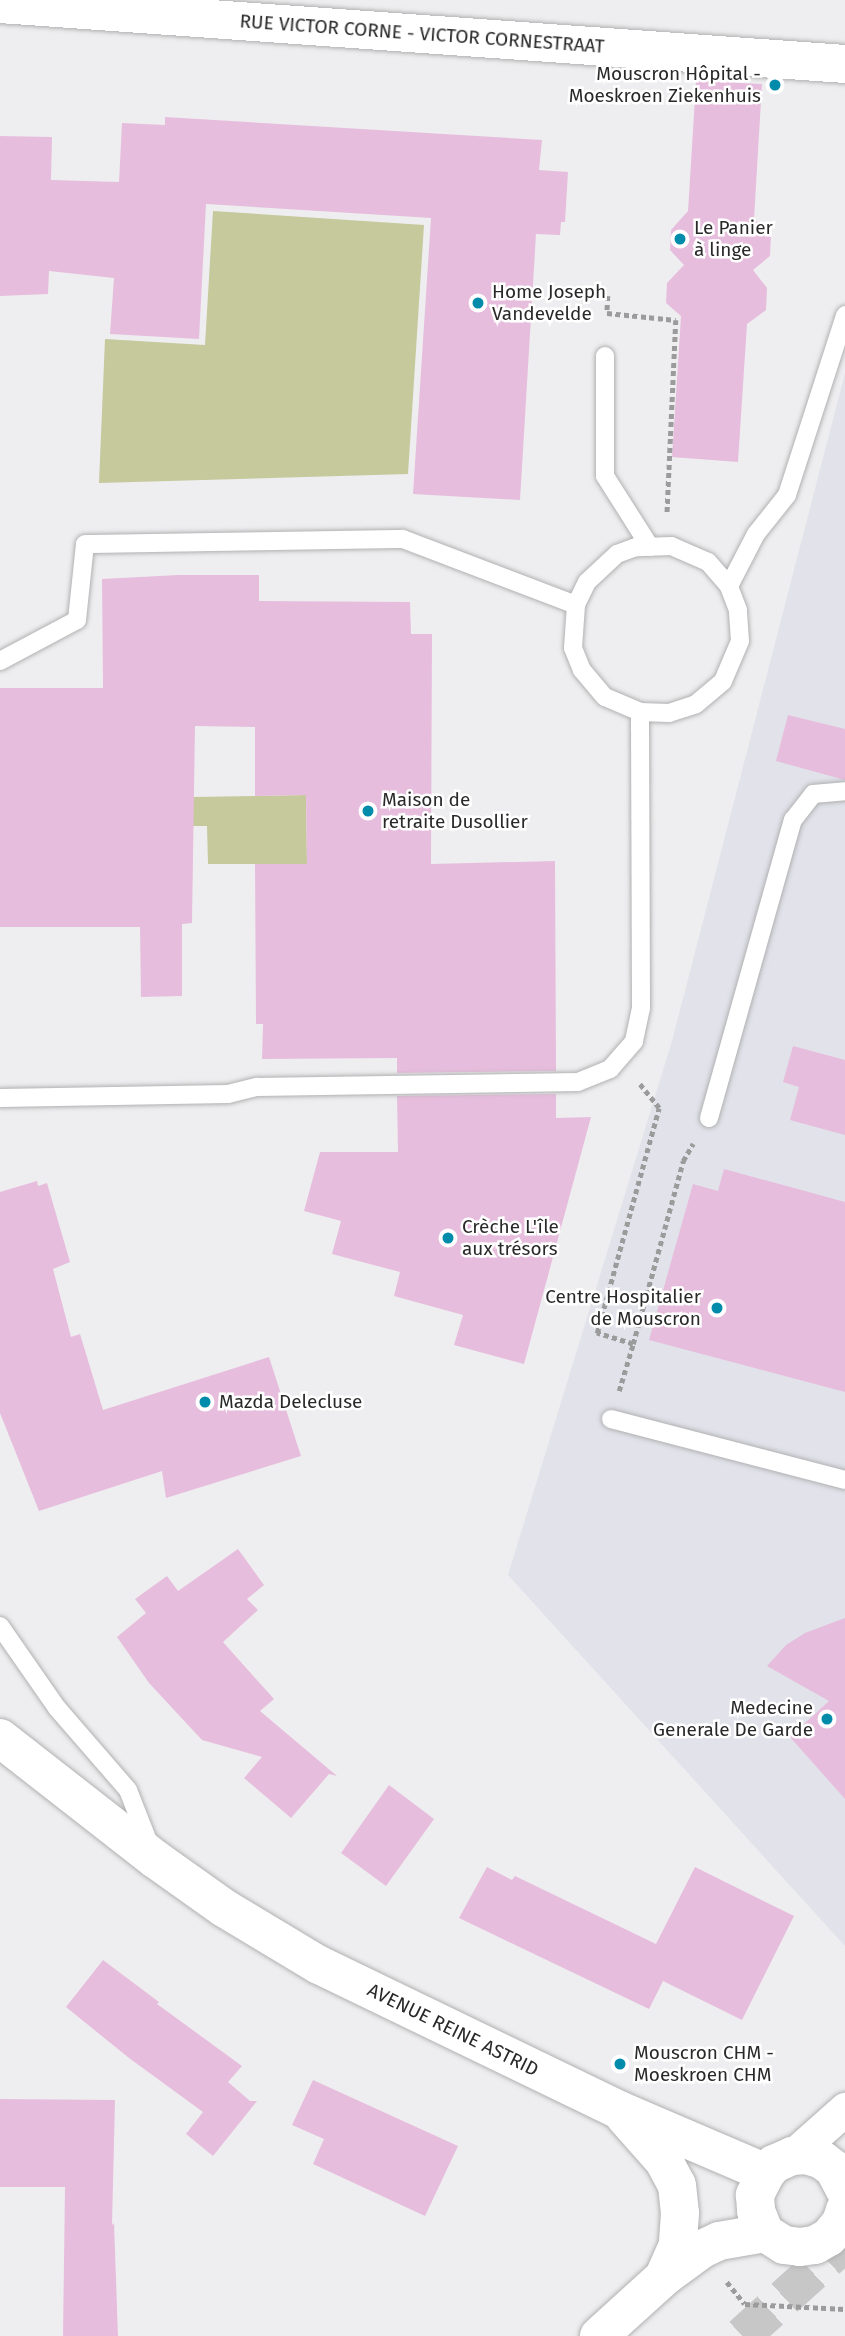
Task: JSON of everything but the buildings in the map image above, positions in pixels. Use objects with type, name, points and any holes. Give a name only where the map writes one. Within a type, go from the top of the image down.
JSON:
[{"type":"main road","name":"RUE VICTOR CORNE - VICTOR CORNESTRAAT","points":[[0,4],[845,64]]},
{"type":"main road","name":"AVENUE REINE ASTRID","points":[[0,1738],[155,1859],[224,1908],[319,1965],[619,2110],[779,2165]]},
{"type":"main road","points":[[619,2110],[664,2161],[677,2185],[680,2213],[678,2245],[664,2277]]},
{"type":"main road","points":[[807,2155],[822,2160],[844,2196],[829,2237],[814,2245],[800,2248],[784,2245],[765,2232],[756,2211],[755,2195],[779,2165],[807,2155]]},
{"type":"main road","points":[[599,2336],[664,2277],[710,2245],[765,2232]]},
{"type":"street","points":[[779,2165],[845,2109]]},
{"type":"lane","points":[[729,586],[756,534],[787,495],[845,315]]},
{"type":"lane","points":[[605,356],[605,475],[657,546]]},
{"type":"lane","points":[[0,661],[76,620],[85,544],[404,540],[576,605]]},
{"type":"lane","points":[[657,546],[708,562],[729,586],[738,610],[740,641],[723,681],[696,704],[669,713],[640,712],[605,697],[582,670],[573,648],[576,605],[587,582],[617,554],[657,546]]},
{"type":"lane","points":[[0,1098],[228,1094],[257,1087],[578,1082],[610,1069],[634,1041],[642,1008],[640,712]]},
{"type":"lane","points":[[709,1118],[793,820],[813,794],[845,791]]},
{"type":"lane","points":[[611,1419],[845,1480]]},
{"type":"lane","points":[[0,1626],[57,1708],[128,1790],[155,1859]]},
{"type":"path","points":[[608,296],[607,313],[676,320],[657,546]]},
{"type":"path","points":[[620,1058],[659,1108],[597,1333],[633,1344]]},
{"type":"path","points":[[611,1419],[683,1161],[709,1118]]},
{"type":"path","points":[[721,2276],[745,2304],[845,2309]]},
{"type":"shaded area","name":"Centre Hospitalier de Mouscron","points":[[845,373],[845,1946],[508,1575],[672,1041]]},
{"type":"green space","points":[[213,211],[424,225],[408,474],[99,483],[105,339],[205,345]]},
{"type":"green space","points":[[306,795],[307,864],[208,864],[207,826],[191,826],[192,797]]},
{"type":"tunnel","points":[[742,2336],[845,2243]]},
{"type":"place","name":"Mouscron Hôpital - Moeskroen Ziekenhuis","points":[[775,85]]},
{"type":"place","name":"Le Panier à linge","points":[[680,239]]},
{"type":"place","name":"Home Joseph Vandevelde","points":[[478,303]]},
{"type":"place","name":"Maison de retraite Dusollier","points":[[368,811]]},
{"type":"place","name":"Crèche L'île aux trésors","points":[[448,1238]]},
{"type":"place","name":"Centre Hospitalier de Mouscron","points":[[717,1308]]},
{"type":"place","name":"Mazda Delecluse","points":[[205,1402]]},
{"type":"place","name":"Medecine Generale De Garde","points":[[827,1719]]},
{"type":"place","name":"Mouscron CHM - Moeskroen CHM","points":[[620,2064]]}]
